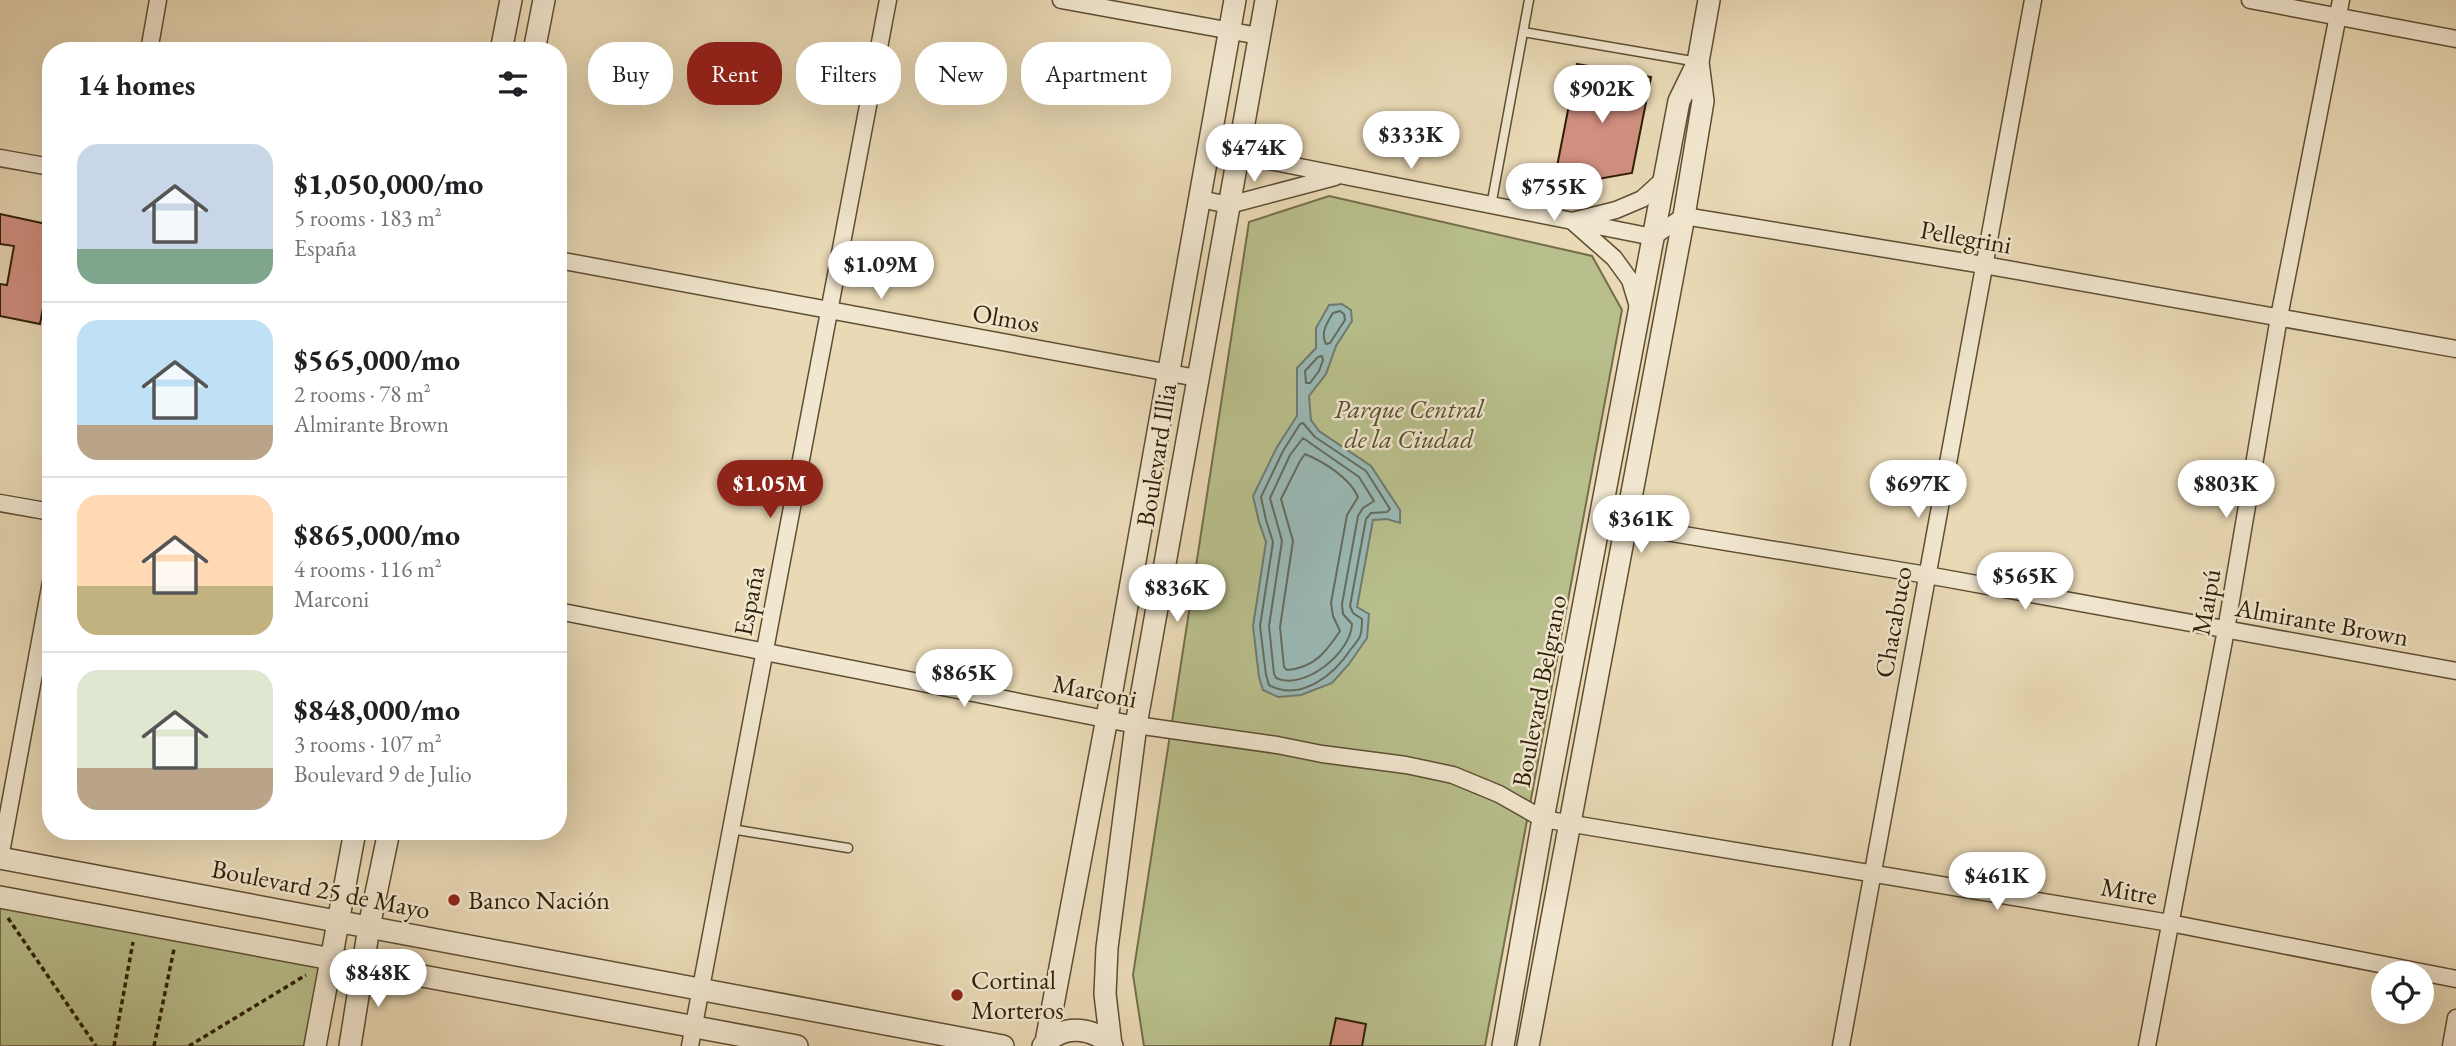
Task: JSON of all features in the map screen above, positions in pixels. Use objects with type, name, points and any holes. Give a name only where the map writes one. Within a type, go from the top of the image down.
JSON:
[{"type":"street","points":[[151,42],[158,0]]},
{"type":"street","points":[[504,42],[511,0]]},
{"type":"street","points":[[536,42],[544,0]]},
{"type":"street","name":"España","points":[[692,1036],[888,0]]},
{"type":"street","points":[[1061,0],[1259,36]]},
{"type":"street","name":"Boulevard Illia","points":[[1045,1044],[1107,718],[1235,0]]},
{"type":"street","name":"Boulevard Illia","points":[[1112,1046],[1105,994],[1107,948],[1136,725],[1266,0]]},
{"type":"street","name":"Boulevard Belgrano","points":[[1503,1046],[1543,819],[1679,101],[1698,62],[1709,0]]},
{"type":"street","name":"Chacabuco","points":[[1841,1046],[2034,0]]},
{"type":"street","points":[[2250,0],[2456,39]]},
{"type":"street","name":"Maipú","points":[[2147,1046],[2226,630],[2279,317],[2341,0]]},
{"type":"street","name":"Boulevard Belgrano","points":[[1528,1046],[1684,216],[1703,101],[1698,62]]},
{"type":"street","points":[[1209,149],[1653,237],[1684,216]]},
{"type":"street","points":[[0,158],[42,165]]},
{"type":"street","points":[[1200,199],[1229,205],[1341,176]]},
{"type":"street","points":[[1572,221],[1616,210],[1642,199],[1664,179]]},
{"type":"street","name":"Pellegrini","points":[[1684,216],[1984,265],[2456,349]]},
{"type":"street","points":[[1572,221],[1614,258],[1630,280],[1639,312]]},
{"type":"street","name":"Olmos","points":[[567,262],[1197,378]]},
{"type":"street","points":[[0,503],[42,510]]},
{"type":"street","name":"Almirante Brown","points":[[1599,521],[1927,575],[2456,671]]},
{"type":"street","name":"Marconi","points":[[567,613],[1136,725],[1406,765],[1452,775],[1499,794],[1543,819]]},
{"type":"street","points":[[0,858],[42,631]]},
{"type":"street","name":"Mitre","points":[[1543,819],[2170,923],[2456,979]]},
{"type":"street","points":[[315,1046],[353,840]]},
{"type":"street","points":[[349,1046],[387,840]]},
{"type":"street","name":"Boulevard 25 de Mayo","points":[[0,858],[1003,1046]]},
{"type":"street","points":[[4,907],[136,923],[365,965],[692,1036],[797,1046]]},
{"type":"street","points":[[2451,1046],[2456,1018]]},
{"type":"street","points":[[1045,1044],[1058,1034],[1072,1030],[1087,1031],[1100,1036],[1112,1046]]},
{"type":"lane","points":[[1491,206],[1529,0]]},
{"type":"lane","points":[[1523,32],[1698,62]]},
{"type":"lane","points":[[731,829],[848,848]]},
{"type":"path","points":[[4,907],[96,1046]]},
{"type":"path","points":[[114,1046],[136,923]]},
{"type":"path","points":[[154,1046],[178,930]]},
{"type":"path","points":[[189,1046],[332,959]]},
{"type":"green space","name":"Parque Central de la Ciudad","points":[[1329,196],[1592,256],[1622,310],[1485,1046],[1144,1046],[1133,975],[1249,222]]},
{"type":"green space","points":[[0,897],[332,959],[315,1046],[0,1046]]},
{"type":"water","points":[[1342,304],[1351,310],[1352,321],[1336,346],[1326,374],[1309,396],[1311,420],[1319,431],[1371,466],[1400,510],[1400,523],[1387,519],[1373,520],[1357,607],[1369,614],[1367,638],[1349,664],[1332,683],[1301,695],[1278,697],[1263,690],[1259,677],[1253,626],[1266,542],[1253,496],[1277,447],[1297,416],[1297,368],[1316,348],[1316,328],[1329,305]]},
{"type":"building","points":[[1577,64],[1651,77],[1632,173],[1553,187]]},
{"type":"building","points":[[0,214],[42,223],[40,324],[0,316],[0,284],[7,285],[14,246],[0,244]]},
{"type":"building","points":[[1336,1018],[1366,1024],[1362,1046],[1330,1046]]},
{"type":"place","name":"Banco Nación","points":[[454,900]]},
{"type":"place","name":"Cortinal Morteros","points":[[957,995]]}]
